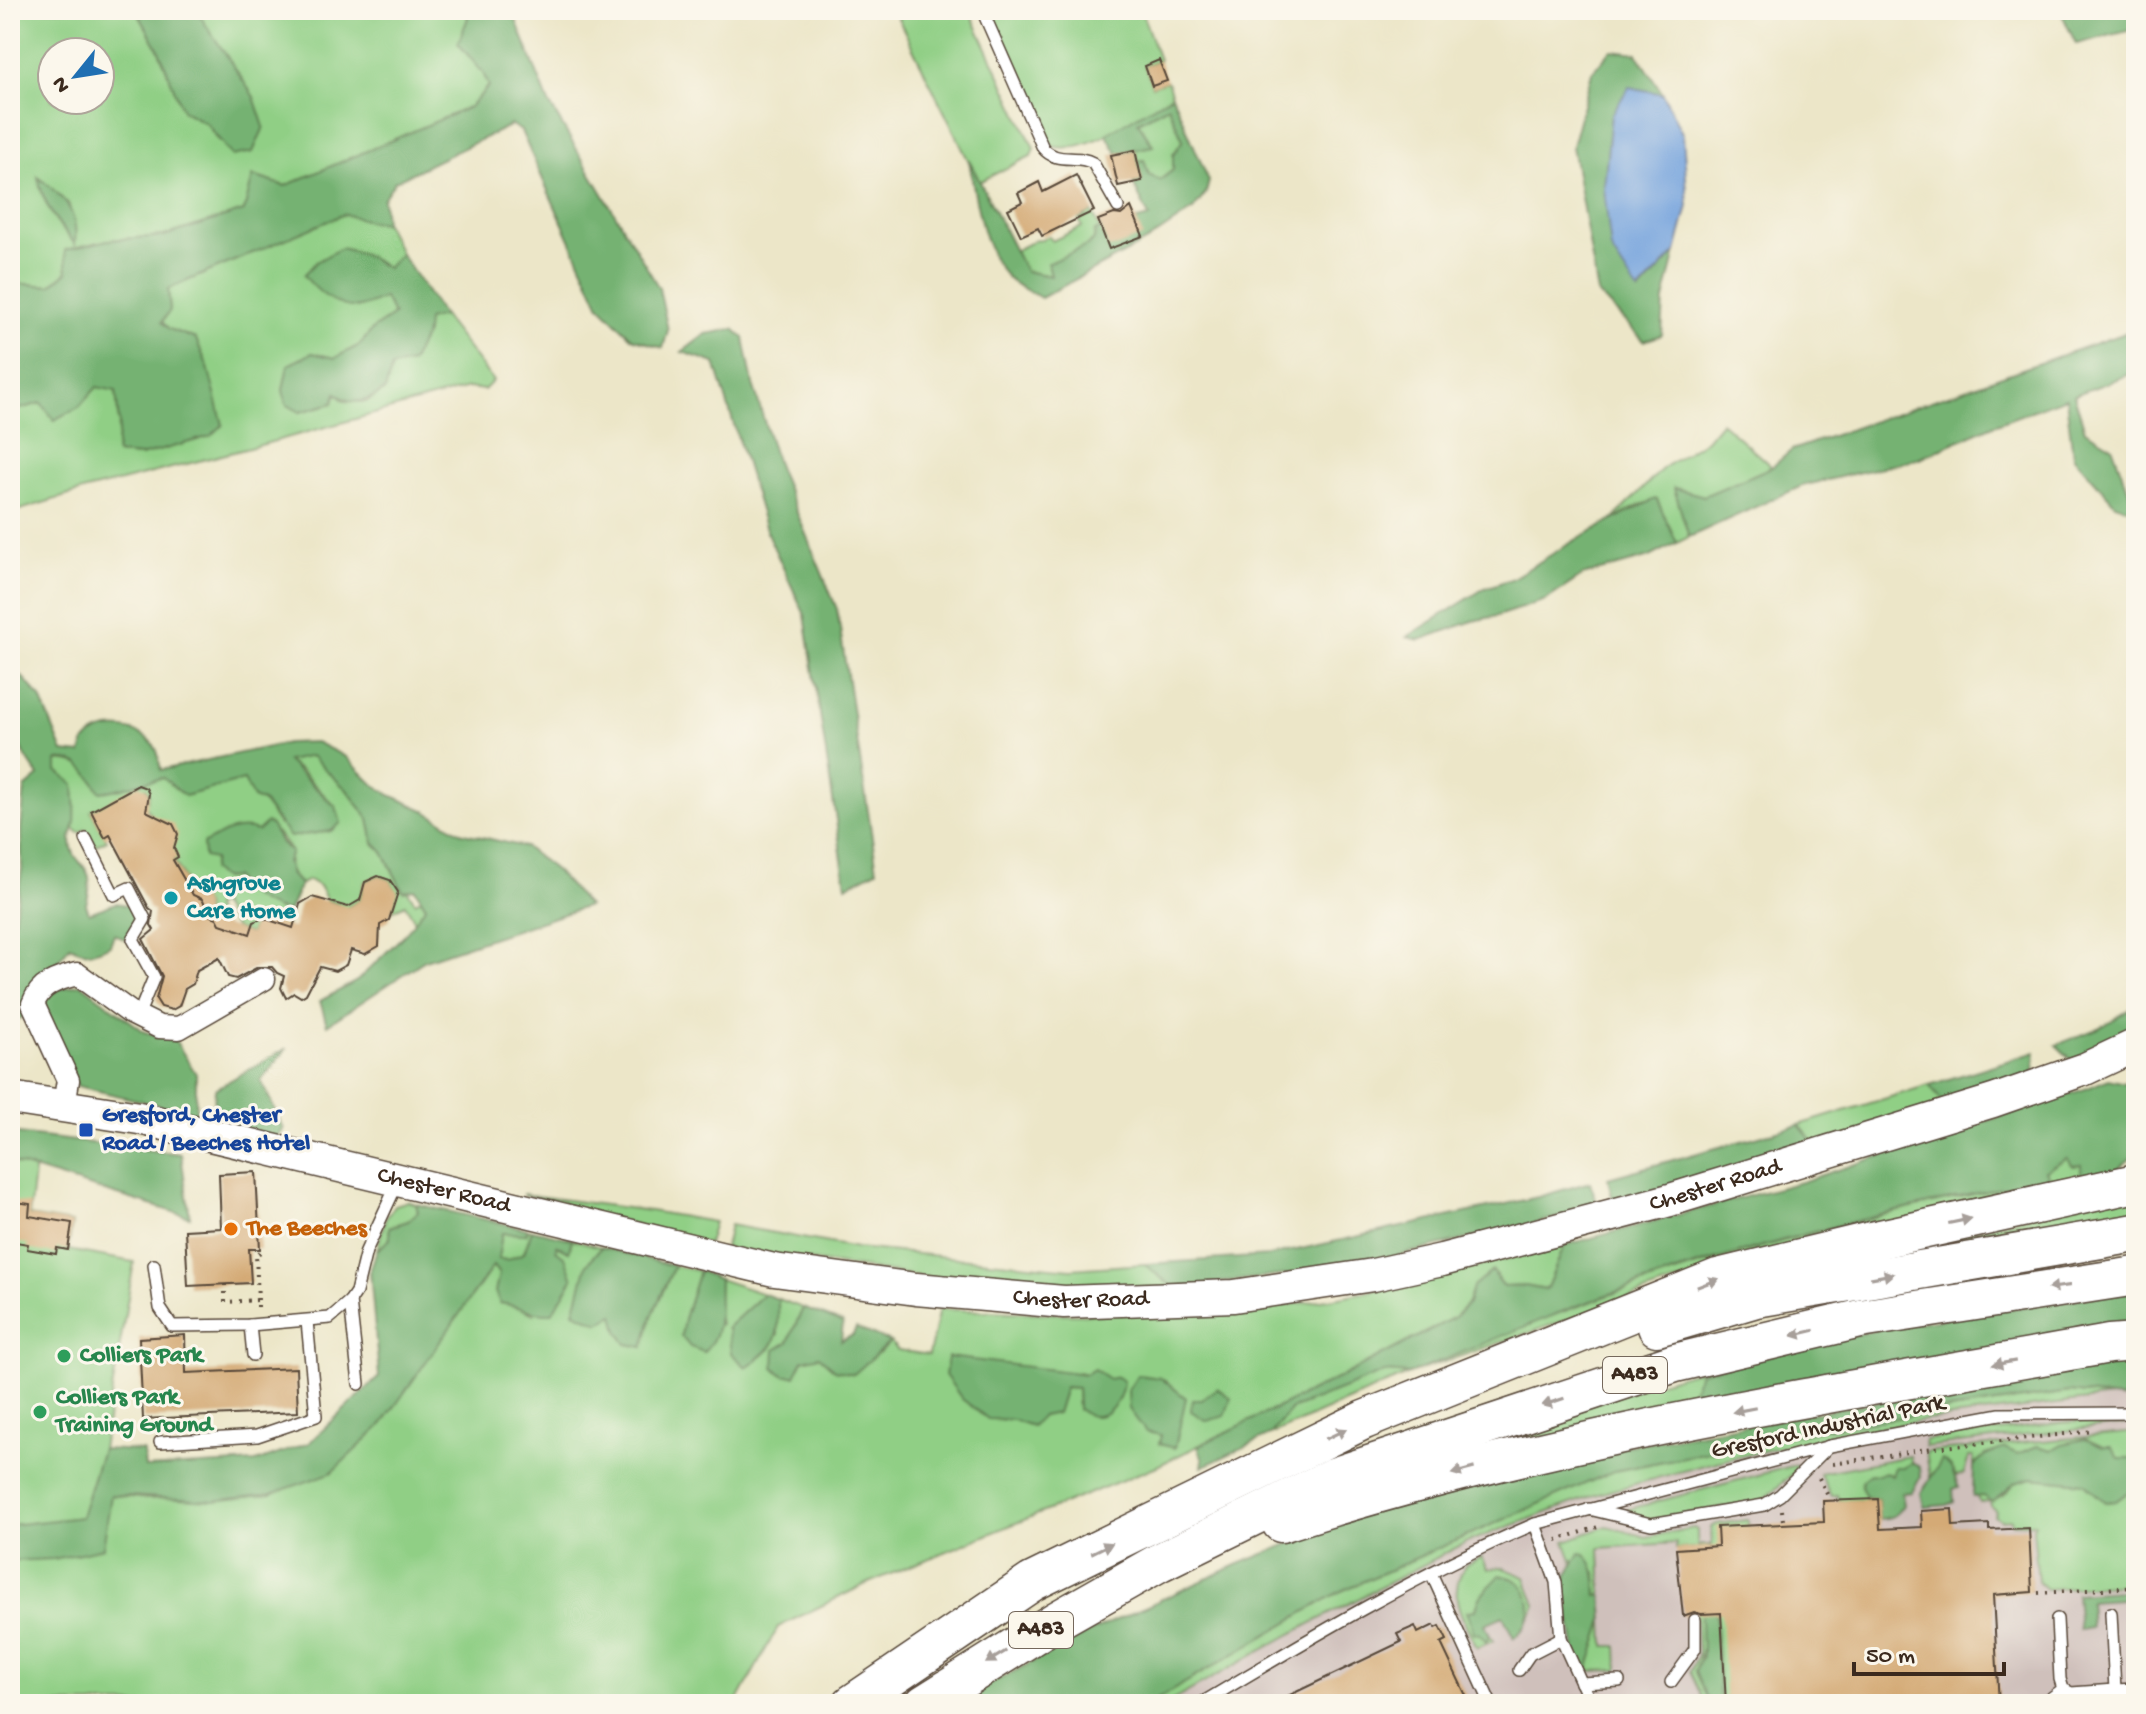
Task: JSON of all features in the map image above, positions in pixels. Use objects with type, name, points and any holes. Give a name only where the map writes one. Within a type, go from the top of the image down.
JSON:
[{"type":"highway","name":"A483","points":[[852,1704],[1032,1582],[1364,1420],[1718,1278],[2136,1183]]},
{"type":"highway","name":"A483","points":[[1454,1385],[1756,1298],[2136,1233]]},
{"type":"highway","name":"A483","points":[[924,1704],[1056,1621],[1160,1562],[1333,1477],[1675,1363],[1860,1319],[2136,1276]]},
{"type":"highway","name":"A483","points":[[1160,1562],[1360,1498],[1551,1448],[1836,1393],[2109,1344],[2136,1342]]},
{"type":"main road","name":"Chester Road","points":[[10,1098],[139,1118],[774,1270],[916,1289],[1064,1302],[1234,1296],[1373,1275],[1442,1260],[1670,1200],[1993,1101],[2085,1069],[2136,1045]]},
{"type":"street","points":[[64,1105],[68,1080],[33,1004],[37,993],[59,979],[77,974],[138,1016],[159,1027],[179,1028],[264,979]]},
{"type":"lane","points":[[982,10],[1043,148],[1056,158],[1087,159],[1093,163],[1118,207]]},
{"type":"lane","points":[[86,839],[114,895],[129,888],[145,919],[133,939],[154,977],[138,1016]]},
{"type":"lane","points":[[154,1265],[160,1308],[172,1326],[250,1325],[330,1318],[356,1292],[366,1251],[399,1180]]},
{"type":"lane","points":[[350,1301],[359,1384]]},
{"type":"lane","points":[[160,1442],[257,1436],[316,1416],[307,1321]]},
{"type":"lane","points":[[250,1325],[253,1355]]},
{"type":"lane","name":"Gresford Industrial Park","points":[[1200,1704],[1431,1573],[1535,1524],[1830,1446],[2000,1414],[2136,1413]]},
{"type":"lane","points":[[1587,1509],[1662,1524],[1764,1505],[1780,1495],[1830,1446]]},
{"type":"lane","points":[[1535,1524],[1556,1582],[1561,1638],[1591,1704]]},
{"type":"lane","points":[[1431,1573],[1491,1704]]},
{"type":"lane","points":[[2111,1613],[2115,1690]]},
{"type":"lane","points":[[2057,1619],[2063,1689],[2071,1693],[2136,1689]]},
{"type":"lane","points":[[1671,1682],[1695,1649],[1695,1620]]},
{"type":"lane","points":[[1519,1670],[1530,1654],[1561,1638]]},
{"type":"lane","points":[[1581,1683],[1619,1681]]},
{"type":"lane","points":[[2051,1698],[2063,1689]]},
{"type":"path","points":[[258,1314],[256,1255],[265,1249]]},
{"type":"path","points":[[225,1284],[225,1302],[258,1300]]},
{"type":"path","points":[[1825,1466],[1926,1449],[2095,1430]]},
{"type":"path","points":[[1816,1473],[1829,1498]]},
{"type":"path","points":[[1543,1545],[1623,1518]]},
{"type":"path","points":[[2038,1593],[2136,1587]]},
{"type":"shaded area","points":[[2069,1392],[2136,1400],[2136,1704],[1149,1704],[1339,1592],[1614,1471]]},
{"type":"green space","points":[[10,10],[139,10],[183,111],[206,123],[219,142],[202,22],[196,10],[465,10],[468,18],[459,43],[483,73],[489,86],[470,107],[285,186],[254,176],[244,211],[164,236],[108,240],[66,250],[67,272],[50,286],[10,281]],"holes":[[[39,178],[69,205],[75,243],[51,213]]]},
{"type":"green space","points":[[139,10],[196,10],[254,97],[264,127],[253,152],[232,156],[206,123],[183,111]]},
{"type":"green space","points":[[465,10],[512,10],[549,103],[659,288],[668,330],[663,348],[632,338],[600,306],[521,131],[511,125],[395,181],[383,199],[385,223],[344,214],[168,289],[170,310],[162,322],[169,329],[196,339],[208,367],[223,425],[211,436],[141,456],[116,454],[119,424],[116,391],[97,387],[79,407],[54,420],[41,403],[10,412],[10,281],[50,286],[67,272],[65,250],[108,240],[164,236],[244,211],[253,176],[285,186],[470,107],[489,86],[483,73],[458,43],[468,18]]},
{"type":"green space","points":[[894,10],[969,10],[1034,148],[1031,156],[979,182]]},
{"type":"green space","points":[[988,10],[1141,10],[1159,60],[1145,66],[1152,86],[1167,81],[1172,95],[1096,139],[1065,148],[1051,146]]},
{"type":"green space","points":[[2060,10],[2135,10],[2136,29],[2076,44]]},
{"type":"green space","points":[[1611,50],[1637,53],[1663,94],[1629,87],[1611,115],[1604,188],[1639,292],[1676,252],[1664,300],[1662,335],[1644,341],[1598,294],[1572,146],[1592,72]]},
{"type":"green space","points":[[1172,95],[1209,181],[1206,193],[1193,210],[1147,241],[1041,298],[1012,282],[1000,268],[986,240],[969,160],[1025,271],[1051,276],[1048,263],[1087,246],[1094,240],[1095,231],[1149,217],[1133,183],[1142,181],[1137,161],[1144,160],[1149,175],[1160,180],[1173,170],[1173,155],[1183,140],[1168,106],[1138,122],[1153,146],[1117,153],[1106,134]]},
{"type":"green space","points":[[1168,105],[1183,140],[1173,155],[1173,170],[1160,180],[1149,176],[1144,160],[1137,161],[1135,150],[1153,145],[1138,122]]},
{"type":"green space","points":[[38,177],[55,191],[72,213],[75,244],[52,213]]},
{"type":"green space","points":[[1092,212],[1100,228],[1095,231],[1094,240],[1049,263],[1051,276],[1025,271],[1014,251],[1037,239],[1049,236],[1052,241],[1082,227],[1079,220]]},
{"type":"green space","points":[[344,214],[385,223],[401,254],[387,268],[363,254],[357,308],[384,298],[394,315],[373,329],[360,345],[335,358],[312,353],[300,412],[333,403],[335,392],[344,401],[366,402],[385,390],[392,367],[427,319],[443,316],[493,381],[484,390],[468,388],[10,513],[11,411],[41,403],[79,407],[97,386],[116,391],[119,424],[116,454],[141,456],[223,425],[196,339],[169,329],[162,322],[170,310],[168,289]]},
{"type":"green space","points":[[341,248],[363,254],[387,268],[401,254],[443,316],[427,320],[426,333],[411,363],[392,367],[385,390],[354,402],[336,393],[333,403],[300,412],[286,404],[283,390],[288,365],[312,353],[335,358],[360,345],[373,329],[394,315],[384,298],[359,307],[335,302],[314,287],[304,275],[316,262]]},
{"type":"green space","points":[[734,329],[744,338],[753,384],[778,467],[837,609],[877,870],[846,886],[805,615],[767,533],[715,363],[682,352],[706,334]]},
{"type":"green space","points":[[2136,329],[2136,372],[2074,395],[2085,430],[2112,446],[2136,511],[2115,504],[2073,456],[2066,398],[1991,426],[1920,458],[1802,486],[1689,537],[1674,488],[1704,496],[1772,467],[1792,450]]},
{"type":"green space","points":[[1721,422],[1772,467],[1704,496],[1674,488],[1689,537],[1677,543],[1657,500],[1640,505],[1611,521],[1663,468],[1706,440]]},
{"type":"green space","points":[[1655,499],[1677,543],[1650,557],[1582,576],[1546,600],[1420,640],[1407,637],[1485,588],[1511,579],[1582,536]]},
{"type":"green space","points":[[10,663],[41,698],[63,752],[81,754],[85,742],[102,731],[134,731],[144,736],[157,751],[161,770],[287,743],[316,742],[346,757],[372,783],[390,795],[424,810],[460,832],[525,847],[556,871],[588,906],[425,960],[327,1025],[320,1001],[357,981],[404,935],[426,906],[415,889],[403,891],[383,852],[374,843],[369,819],[347,790],[311,756],[287,761],[336,807],[341,823],[331,831],[290,837],[263,802],[253,798],[244,780],[185,796],[163,778],[100,792],[78,764],[57,760],[57,771],[74,784],[72,850],[89,879],[86,904],[89,913],[116,903],[131,906],[138,919],[133,935],[124,939],[114,934],[110,945],[99,950],[85,952],[70,946],[56,963],[31,1015],[15,1020],[10,1017],[10,958],[14,953],[14,921],[22,869],[21,829],[25,788],[39,776],[15,735]]},
{"type":"green space","points":[[312,756],[347,790],[369,819],[374,843],[383,852],[403,891],[407,890],[415,902],[421,899],[426,906],[415,921],[405,904],[392,911],[397,892],[390,880],[378,876],[365,882],[360,900],[346,908],[328,902],[319,886],[309,880],[300,884],[294,877],[289,866],[291,852],[277,833],[258,831],[214,859],[213,870],[222,878],[234,877],[278,910],[286,910],[289,917],[280,938],[274,922],[263,918],[254,922],[250,934],[235,929],[220,904],[214,907],[217,918],[204,913],[205,905],[193,896],[144,802],[149,794],[146,788],[91,811],[107,840],[95,846],[86,829],[79,833],[74,828],[74,784],[57,771],[56,761],[81,765],[117,790],[141,781],[164,778],[185,796],[244,779],[253,798],[263,802],[279,825],[336,807],[301,771],[286,761]]},
{"type":"green space","points":[[266,823],[271,825],[281,843],[291,852],[287,862],[291,875],[300,884],[289,911],[257,900],[234,877],[222,878],[212,870],[214,859],[204,857],[203,844],[210,840],[236,829],[258,831]]},
{"type":"green space","points":[[81,984],[145,1032],[175,1040],[196,1074],[196,1114],[77,1086],[43,1006],[54,992]]},
{"type":"green space","points":[[2136,1006],[2136,1036],[2075,1063],[2056,1045],[2099,1028]]},
{"type":"green space","points":[[287,1048],[261,1081],[284,1129],[277,1138],[213,1124],[215,1089]]},
{"type":"green space","points":[[2036,1052],[2033,1079],[1946,1107],[1929,1085]]},
{"type":"green space","points":[[2108,1079],[2136,1085],[2136,1154],[2112,1174],[2081,1182],[2081,1165],[2073,1166],[2067,1158],[2045,1171],[2050,1178],[1930,1203],[1693,1266],[1577,1306],[1409,1374],[1385,1372],[1291,1409],[1270,1435],[1202,1467],[1198,1446],[1343,1376],[1453,1318],[1468,1304],[1473,1287],[1492,1271],[1504,1287],[1525,1286],[1546,1290],[1565,1245],[1801,1182]]},
{"type":"green space","points":[[1929,1085],[1946,1107],[1813,1150],[1811,1139],[1799,1125]]},
{"type":"green space","points":[[1799,1125],[1811,1139],[1813,1150],[1614,1206],[1608,1178]]},
{"type":"green space","points":[[10,1133],[181,1154],[190,1217],[10,1162]]},
{"type":"green space","points":[[10,1140],[36,1154],[29,1216],[72,1223],[68,1250],[134,1262],[102,1449],[75,1536],[111,1495],[148,1499],[271,1494],[473,1295],[493,1266],[499,1274],[500,1303],[515,1305],[534,1314],[556,1244],[569,1251],[572,1239],[601,1247],[587,1264],[614,1313],[643,1347],[652,1316],[674,1266],[699,1271],[684,1319],[720,1324],[717,1310],[719,1279],[764,1294],[728,1328],[778,1335],[778,1299],[803,1308],[788,1342],[803,1360],[819,1356],[835,1370],[881,1352],[890,1342],[898,1350],[929,1355],[939,1309],[1128,1314],[1268,1307],[1378,1290],[1565,1245],[1546,1290],[1525,1286],[1504,1287],[1493,1271],[1473,1287],[1468,1303],[1453,1318],[1343,1376],[1157,1466],[866,1584],[778,1627],[736,1704],[10,1704]],"holes":[[[1078,1372],[1109,1379],[1078,1409],[1077,1388],[1065,1387],[1057,1413],[1042,1416],[1032,1426],[1014,1420]]]},
{"type":"green space","points":[[2067,1158],[2081,1165],[2081,1177],[1682,1280],[1409,1374],[1514,1330],[1695,1267],[1871,1218],[2049,1178],[2045,1171]]},
{"type":"green space","points":[[1590,1182],[1599,1208],[1345,1268],[1174,1288],[1144,1264],[1269,1256],[1538,1197]]},
{"type":"green space","points":[[2136,1188],[2136,1218],[1956,1242],[1868,1258]]},
{"type":"green space","points":[[522,1194],[650,1211],[714,1222],[708,1244]]},
{"type":"green space","points":[[408,1201],[416,1204],[418,1212],[408,1221],[389,1227],[390,1239],[377,1250],[385,1220],[395,1205]]},
{"type":"green space","points":[[416,1204],[528,1229],[526,1234],[502,1233],[498,1259],[507,1260],[524,1253],[532,1230],[572,1239],[569,1251],[556,1245],[556,1250],[565,1257],[573,1279],[552,1313],[500,1303],[495,1292],[499,1274],[493,1266],[381,1426],[331,1473],[271,1494],[214,1501],[111,1495],[103,1548],[54,1559],[10,1561],[10,1525],[81,1517],[102,1449],[143,1451],[145,1468],[256,1462],[309,1443],[379,1377],[370,1271],[377,1250],[390,1239],[389,1227],[408,1221],[418,1212]]},
{"type":"green space","points":[[730,1225],[857,1248],[1071,1269],[1144,1264],[1174,1288],[994,1287],[725,1248]]},
{"type":"green space","points":[[528,1229],[532,1230],[524,1253],[507,1260],[498,1259],[502,1232],[526,1234]]},
{"type":"green space","points":[[601,1247],[674,1266],[652,1316],[643,1347],[627,1344],[618,1331],[614,1314],[599,1323],[574,1312],[587,1264]]},
{"type":"green space","points":[[699,1271],[719,1279],[719,1318],[715,1335],[704,1352],[690,1347],[681,1336]]},
{"type":"green space","points":[[2136,1290],[2136,1326],[1719,1402],[1693,1390],[1700,1372],[1888,1327]]},
{"type":"green space","points":[[764,1294],[778,1299],[777,1332],[765,1353],[746,1367],[731,1353],[728,1327]]},
{"type":"green space","points":[[803,1308],[843,1323],[841,1341],[853,1335],[856,1328],[890,1342],[854,1374],[835,1370],[819,1356],[803,1360],[795,1376],[784,1376],[774,1367],[775,1350],[788,1342]]},
{"type":"green space","points":[[1767,1350],[1719,1402],[1496,1452],[1488,1433]]},
{"type":"green space","points":[[948,1357],[1086,1374],[1094,1369],[1109,1379],[1117,1377],[1123,1381],[1122,1390],[1114,1405],[1102,1415],[1086,1414],[1078,1409],[1077,1388],[1065,1387],[1057,1413],[1042,1416],[1032,1426],[1014,1420],[988,1419],[962,1399],[945,1375]]},
{"type":"green space","points":[[2136,1361],[2136,1400],[2069,1392],[1818,1430],[1614,1471],[1339,1592],[1149,1704],[965,1704],[984,1687],[1090,1632],[1239,1564],[1367,1512],[1547,1460],[2033,1374]]},
{"type":"green space","points":[[1385,1372],[1409,1374],[1270,1435],[1291,1409]]},
{"type":"green space","points":[[1138,1375],[1161,1378],[1186,1398],[1175,1448],[1159,1444],[1161,1435],[1146,1432],[1129,1409],[1128,1390]]},
{"type":"green space","points":[[1217,1388],[1231,1398],[1225,1416],[1207,1421],[1191,1411],[1192,1400],[1202,1400]]},
{"type":"green space","points":[[2069,1392],[2112,1397],[1920,1421],[1825,1437],[1708,1464],[1595,1495],[1467,1542],[1166,1704],[1149,1704],[1339,1592],[1614,1471],[1818,1430]]},
{"type":"green space","points":[[2118,1419],[2136,1423],[1925,1447],[1924,1440],[2060,1423]]},
{"type":"green space","points":[[2136,1432],[2136,1458],[2119,1458],[2085,1439],[2062,1444],[2052,1450],[2037,1446],[2017,1454],[1985,1455],[1974,1466],[1973,1457],[1969,1457],[1964,1474],[1956,1476],[1950,1466],[1942,1461],[1930,1477],[1926,1452]]},
{"type":"green space","points":[[2085,1439],[2111,1447],[2119,1458],[2136,1458],[2136,1486],[2116,1501],[2105,1502],[2084,1483],[2031,1478],[2015,1483],[1993,1502],[1984,1496],[1973,1497],[1974,1466],[1985,1455],[2005,1448],[2017,1454],[2038,1446],[2052,1450],[2062,1444]]},
{"type":"green space","points":[[1910,1456],[1911,1463],[1892,1476],[1888,1474],[1864,1493],[1866,1497],[1878,1499],[1839,1501],[1837,1495],[1831,1496],[1819,1473]]},
{"type":"green space","points":[[1942,1460],[1950,1466],[1959,1487],[1953,1489],[1954,1502],[1924,1507],[1921,1493]]},
{"type":"green space","points":[[1911,1463],[1920,1467],[1921,1476],[1912,1492],[1902,1493],[1904,1505],[1896,1514],[1879,1519],[1878,1499],[1866,1497],[1861,1487],[1862,1480],[1870,1474],[1884,1472],[1892,1476],[1895,1467]]},
{"type":"green space","points":[[1796,1465],[1798,1469],[1762,1501],[1651,1520],[1632,1516],[1625,1510]]},
{"type":"green space","points":[[2031,1478],[2084,1483],[2105,1502],[2116,1501],[2136,1486],[2136,1584],[2046,1589],[2038,1582],[2035,1523],[2012,1524],[2011,1519],[2000,1520],[1994,1515],[1996,1511],[1990,1501],[1980,1502],[1976,1496],[2003,1496],[2015,1483]]},
{"type":"green space","points":[[1748,1520],[1749,1536],[1726,1704],[1720,1704],[1711,1527]]},
{"type":"green space","points":[[1607,1526],[1646,1537],[1697,1530],[1704,1620],[1701,1655],[1695,1672],[1710,1704],[1705,1704],[1690,1672],[1698,1655],[1693,1548],[1676,1549],[1676,1543],[1600,1548],[1602,1595],[1597,1596],[1596,1572],[1574,1560],[1573,1563],[1565,1541]]},
{"type":"green space","points":[[1699,1545],[1712,1545],[1720,1704],[1710,1704],[1695,1672],[1702,1656]]},
{"type":"green space","points":[[1580,1553],[1585,1554],[1594,1569],[1597,1596],[1602,1595],[1604,1620],[1589,1667],[1586,1668],[1576,1653],[1564,1581]]},
{"type":"green space","points":[[1482,1557],[1488,1569],[1502,1567],[1525,1577],[1536,1605],[1528,1620],[1529,1600],[1500,1576],[1481,1598],[1476,1614],[1476,1622],[1486,1641],[1490,1636],[1493,1641],[1477,1648],[1462,1617],[1457,1588],[1465,1565]]},
{"type":"green space","points":[[1500,1575],[1521,1584],[1527,1592],[1530,1612],[1522,1631],[1514,1638],[1503,1616],[1485,1624],[1490,1636],[1486,1642],[1480,1634],[1474,1633],[1467,1611],[1476,1610],[1482,1595]]},
{"type":"green space","points":[[2136,1590],[2136,1598],[2089,1601],[2091,1628],[2079,1630],[2076,1594]]},
{"type":"green space","points":[[1604,1620],[1605,1646],[1617,1646],[1618,1670],[1592,1671],[1586,1668]]},
{"type":"water","points":[[1629,87],[1663,94],[1683,135],[1688,206],[1676,252],[1638,292],[1611,250],[1604,188],[1611,115]]},
{"type":"building","points":[[1159,60],[1167,81],[1152,86],[1145,66]]},
{"type":"building","points":[[1135,150],[1142,181],[1118,186],[1111,155]]},
{"type":"building","points":[[1076,175],[1094,211],[1042,236],[1038,228],[1021,236],[1008,209],[1022,202],[1018,193],[1039,182],[1043,192]]},
{"type":"building","points":[[1131,207],[1143,236],[1109,249],[1098,220],[1114,214],[1121,215]]},
{"type":"building","name":"Ashgrove Care Home","points":[[138,785],[146,788],[149,794],[146,811],[173,824],[178,834],[174,848],[178,857],[173,860],[193,895],[202,899],[204,913],[217,918],[220,924],[250,934],[254,922],[263,918],[293,928],[300,904],[312,897],[348,907],[360,900],[365,882],[378,876],[390,880],[398,892],[389,920],[380,925],[379,946],[365,954],[351,950],[346,965],[335,971],[320,967],[306,994],[301,997],[294,993],[286,998],[281,988],[284,976],[272,967],[258,967],[236,979],[228,977],[219,958],[197,970],[193,984],[185,989],[179,1006],[172,1010],[161,1007],[156,999],[162,976],[143,939],[154,930],[151,925],[153,911],[110,835],[105,838],[91,811]]},
{"type":"building","name":"The Beeches","points":[[256,1172],[260,1249],[249,1249],[251,1283],[188,1286],[185,1230],[221,1228],[219,1174]]},
{"type":"building","points":[[10,1201],[30,1204],[29,1216],[72,1223],[68,1250],[57,1248],[56,1254],[27,1249],[28,1244],[10,1241]]},
{"type":"building","points":[[185,1335],[186,1373],[296,1368],[298,1412],[143,1419],[139,1338]]},
{"type":"building","points":[[1878,1499],[1880,1529],[1922,1527],[1921,1511],[1952,1509],[1953,1526],[1989,1524],[1989,1530],[2029,1528],[2032,1592],[1993,1595],[1999,1704],[1726,1704],[1721,1613],[1694,1612],[1683,1616],[1676,1549],[1718,1546],[1717,1527],[1824,1522],[1823,1501]]},
{"type":"building","points":[[1434,1625],[1436,1628],[1440,1626],[1447,1640],[1441,1643],[1470,1704],[1271,1704],[1401,1642],[1397,1634],[1415,1626],[1418,1633]]},
{"type":"place","name":"Ashgrove Care Home","points":[[171,898]]},
{"type":"place","name":"Gresford, Chester Road / Beeches Hotel","points":[[86,1130]]},
{"type":"place","name":"The Beeches","points":[[231,1229]]},
{"type":"place","name":"Colliers Park","points":[[64,1356]]},
{"type":"place","name":"Colliers Park Training Ground","points":[[40,1412]]}]
